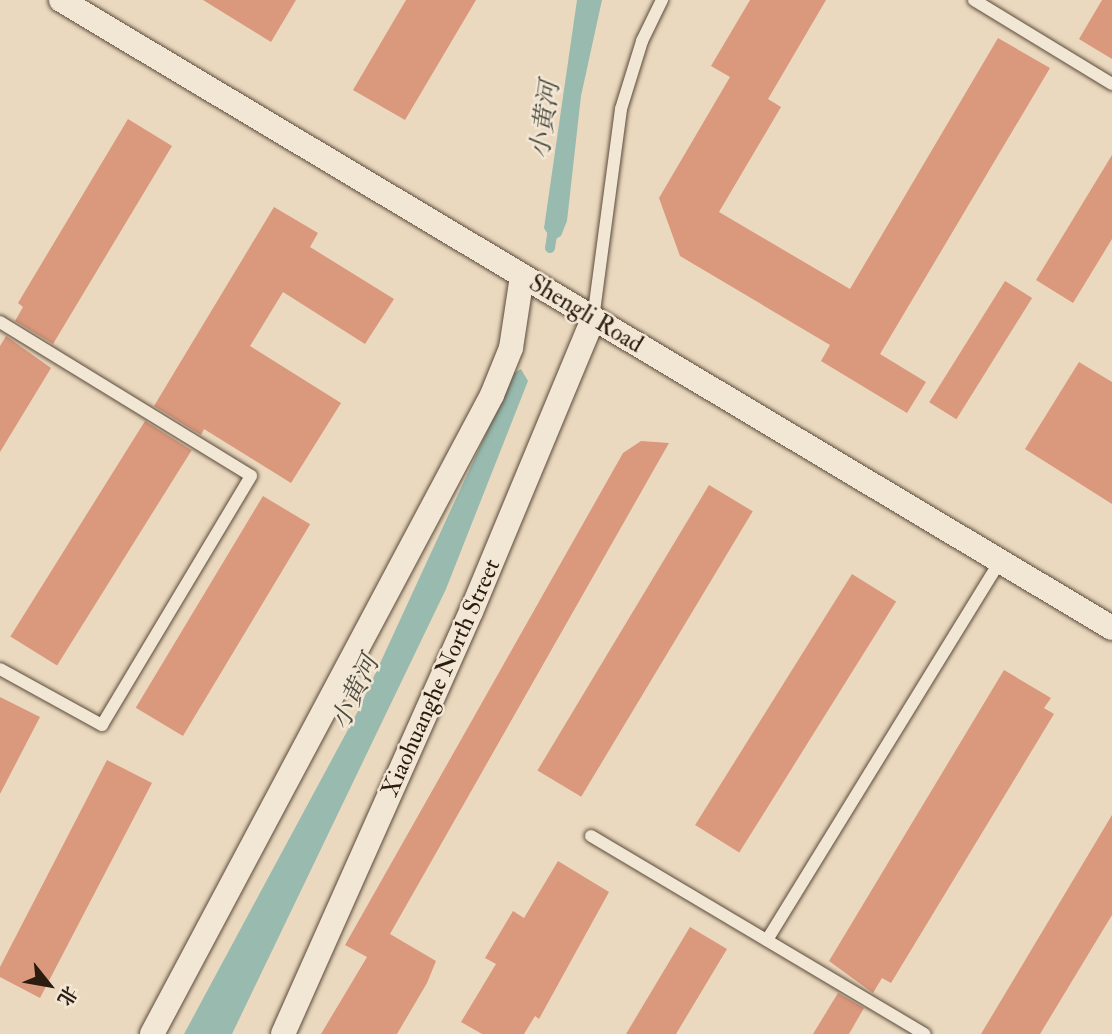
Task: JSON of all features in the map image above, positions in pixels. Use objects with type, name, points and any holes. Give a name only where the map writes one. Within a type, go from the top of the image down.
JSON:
[{"type":"street","name":"Shengli Road","points":[[61,0],[1112,628]]},
{"type":"street","points":[[152,1034],[492,395],[511,348],[522,276]]},
{"type":"street","name":"Xiaohuanghe North Street","points":[[283,1034],[471,612],[593,318]]},
{"type":"lane","points":[[593,318],[621,108],[642,41],[662,0]]},
{"type":"lane","points":[[974,0],[1112,84]]},
{"type":"lane","points":[[0,322],[251,476],[102,725],[0,669]]},
{"type":"lane","points":[[767,940],[1000,562]]},
{"type":"lane","points":[[590,836],[925,1034]]},
{"type":"water","points":[[577,0],[602,0],[581,96],[567,221],[561,236],[552,241],[544,228]]},
{"type":"water","points":[[521,369],[528,381],[446,589],[232,1034],[184,1034],[358,711],[514,373]]},
{"type":"building","points":[[203,0],[296,0],[271,42]]},
{"type":"building","points":[[406,0],[476,0],[405,120],[353,90]]},
{"type":"building","points":[[750,0],[826,0],[768,99],[781,107],[719,212],[850,289],[998,38],[1050,68],[880,354],[926,382],[907,413],[821,361],[830,345],[680,256],[659,198],[730,77],[711,66]]},
{"type":"building","points":[[1102,0],[1112,0],[1112,59],[1079,39]]},
{"type":"building","points":[[128,119],[172,146],[53,344],[15,321],[23,307],[18,303]]},
{"type":"building","points":[[1112,155],[1112,239],[1073,303],[1036,280]]},
{"type":"building","points":[[274,207],[318,233],[310,247],[394,299],[365,344],[283,292],[250,346],[341,403],[291,483],[204,429],[201,435],[154,406]]},
{"type":"building","points":[[1005,281],[1032,298],[956,419],[929,402]]},
{"type":"building","points":[[6,336],[51,368],[0,452],[0,346]]},
{"type":"building","points":[[1079,362],[1112,382],[1112,504],[1025,449]]},
{"type":"building","points":[[145,421],[192,450],[57,666],[10,636]]},
{"type":"building","points":[[641,441],[669,443],[390,934],[436,961],[427,983],[397,1034],[321,1034],[367,957],[345,945],[623,453]]},
{"type":"building","points":[[709,485],[753,511],[581,797],[537,770]]},
{"type":"building","points":[[263,496],[310,524],[183,736],[136,708]]},
{"type":"building","points":[[852,574],[896,602],[739,853],[695,825]]},
{"type":"building","points":[[1004,670],[1051,698],[1044,708],[1054,714],[891,983],[882,978],[873,993],[829,961]]},
{"type":"building","points":[[0,697],[40,717],[0,794]]},
{"type":"building","points":[[107,760],[152,783],[40,998],[0,977],[0,967]]},
{"type":"building","points":[[1112,815],[1112,915],[1040,1034],[981,1034]]},
{"type":"building","points":[[558,861],[609,892],[539,1019],[535,1016],[524,1034],[482,1034],[461,1022],[496,964],[485,958],[513,911],[524,918]]},
{"type":"building","points":[[690,927],[727,949],[676,1034],[626,1034]]},
{"type":"building","points":[[838,993],[864,1008],[849,1034],[813,1034]]},
{"type":"waterway","name":"小黄河","points":[[550,248],[553,228]]}]
